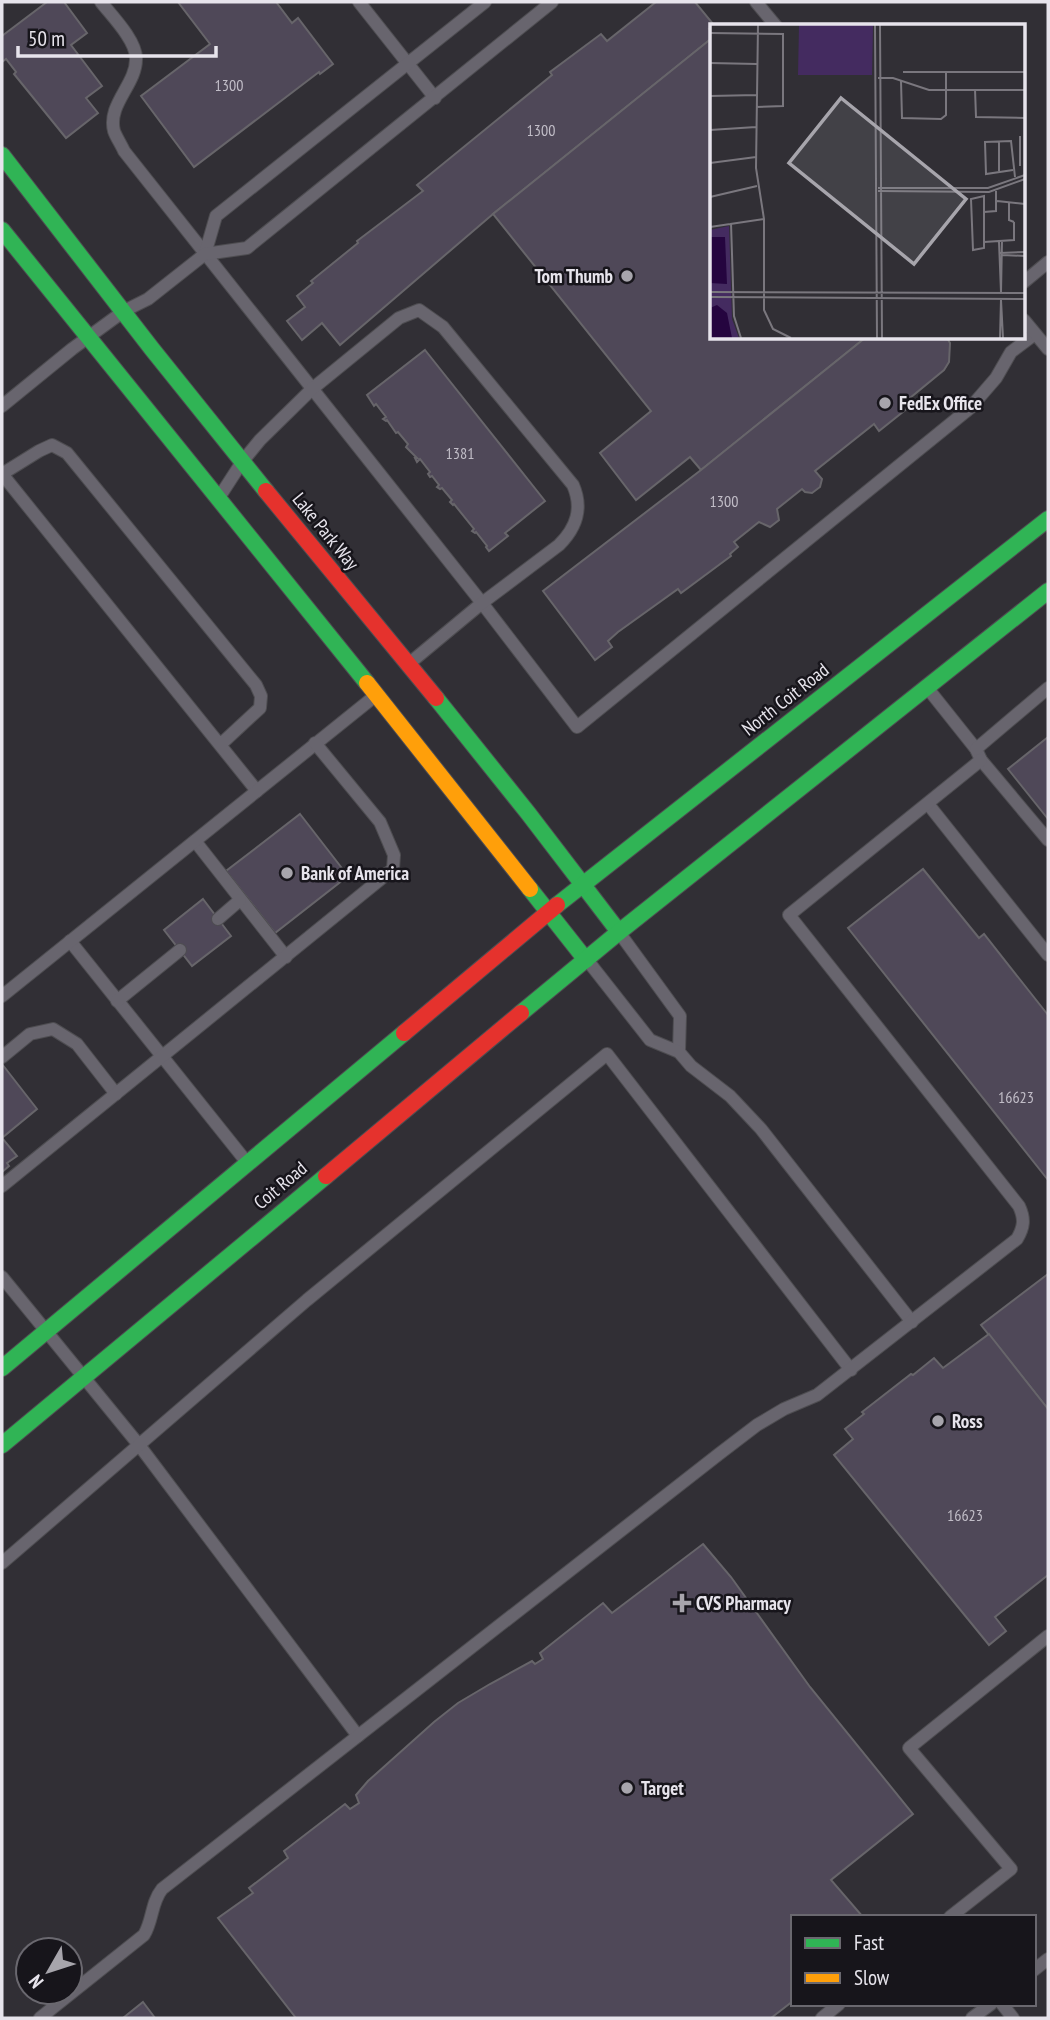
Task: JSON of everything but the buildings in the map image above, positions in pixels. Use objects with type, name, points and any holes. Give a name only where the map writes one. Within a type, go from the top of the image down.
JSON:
[{"type":"main road","name":"Lake Park Way","points":[[2,155],[242,461],[583,883],[619,932]]},
{"type":"main road","points":[[2,230],[377,695],[586,960],[1048,591]]},
{"type":"main road","name":"North Coit Road","points":[[548,913],[1048,520]]},
{"type":"main road","name":"Coit Road","points":[[2,1367],[548,913]]},
{"type":"main road","name":"Coit Road","points":[[2,1445],[586,960]]},
{"type":"lane","points":[[100,2],[130,40],[136,56],[134,76],[116,106],[113,129],[124,151],[577,727],[970,408],[996,378],[1011,352],[1035,334]]},
{"type":"lane","points":[[359,2],[435,98]]},
{"type":"lane","points":[[205,254],[216,216],[485,2]]},
{"type":"lane","points":[[2,406],[72,349],[124,311],[148,299],[205,254],[247,248],[552,2]]},
{"type":"lane","points":[[757,2],[774,24]]},
{"type":"lane","points":[[1026,280],[1048,262]]},
{"type":"lane","points":[[218,499],[242,461],[260,440],[312,389],[399,318],[419,310],[443,327],[573,485],[579,499],[577,518],[569,535],[559,545],[482,603],[408,665]]},
{"type":"lane","points":[[1026,323],[1048,349]]},
{"type":"lane","points":[[220,745],[260,708],[261,696],[257,685],[66,453],[52,445],[2,474],[257,791]]},
{"type":"lane","points":[[927,687],[1048,841]]},
{"type":"lane","points":[[40,2018],[144,1935],[150,1925],[156,1896],[162,1889],[757,1425],[784,1409],[817,1395],[1017,1239],[1024,1217],[1019,1206],[789,915],[928,804],[1048,688]]},
{"type":"lane","points":[[2,996],[377,695]]},
{"type":"lane","points":[[2,1186],[393,869],[394,855],[380,822],[315,743]]},
{"type":"lane","points":[[928,804],[1048,955]]},
{"type":"lane","points":[[195,841],[285,957]]},
{"type":"lane","points":[[218,919],[240,900]]},
{"type":"lane","points":[[619,932],[680,1016],[679,1052]]},
{"type":"lane","points":[[70,941],[247,1163]]},
{"type":"lane","points":[[117,1001],[180,950]]},
{"type":"lane","points":[[586,960],[650,1040],[679,1052],[691,1066],[730,1096],[761,1129],[912,1322]]},
{"type":"lane","points":[[2,1057],[30,1034],[53,1029],[77,1044],[116,1094]]},
{"type":"lane","points":[[2,1563],[307,1300],[607,1054],[850,1370]]},
{"type":"lane","points":[[2,1277],[139,1445],[358,1735]]},
{"type":"lane","points":[[952,1915],[1011,1868],[909,1748],[1048,1636]]},
{"type":"lane","points":[[822,2018],[837,2006]]},
{"type":"lane","points":[[972,2018],[988,2006]]},
{"type":"traffic: fast","points":[[2,155],[266,491]]},
{"type":"traffic: fast","points":[[2,230],[367,683]]},
{"type":"traffic: fast","points":[[557,905],[1048,519]]},
{"type":"traffic: fast","points":[[521,1013],[1048,591]]},
{"type":"traffic: fast","points":[[436,698],[619,932]]},
{"type":"traffic: fast","points":[[530,889],[586,960]]},
{"type":"traffic: fast","points":[[2,1368],[404,1033]]},
{"type":"traffic: fast","points":[[2,1445],[326,1176]]},
{"type":"traffic: slow","points":[[367,683],[530,889]]},
{"type":"traffic: jam","points":[[266,491],[436,698]]},
{"type":"traffic: jam","points":[[404,1033],[557,905]]},
{"type":"traffic: jam","points":[[326,1176],[521,1013]]},
{"type":"place","name":"Tom Thumb","points":[[627,276]]},
{"type":"place","name":"FedEx Office","points":[[885,403]]},
{"type":"place","name":"Bank of America","points":[[287,873]]},
{"type":"place","name":"Ross","points":[[938,1421]]},
{"type":"place","name":"CVS Pharmacy","points":[[682,1603]]},
{"type":"place","name":"Target","points":[[627,1788]]}]
